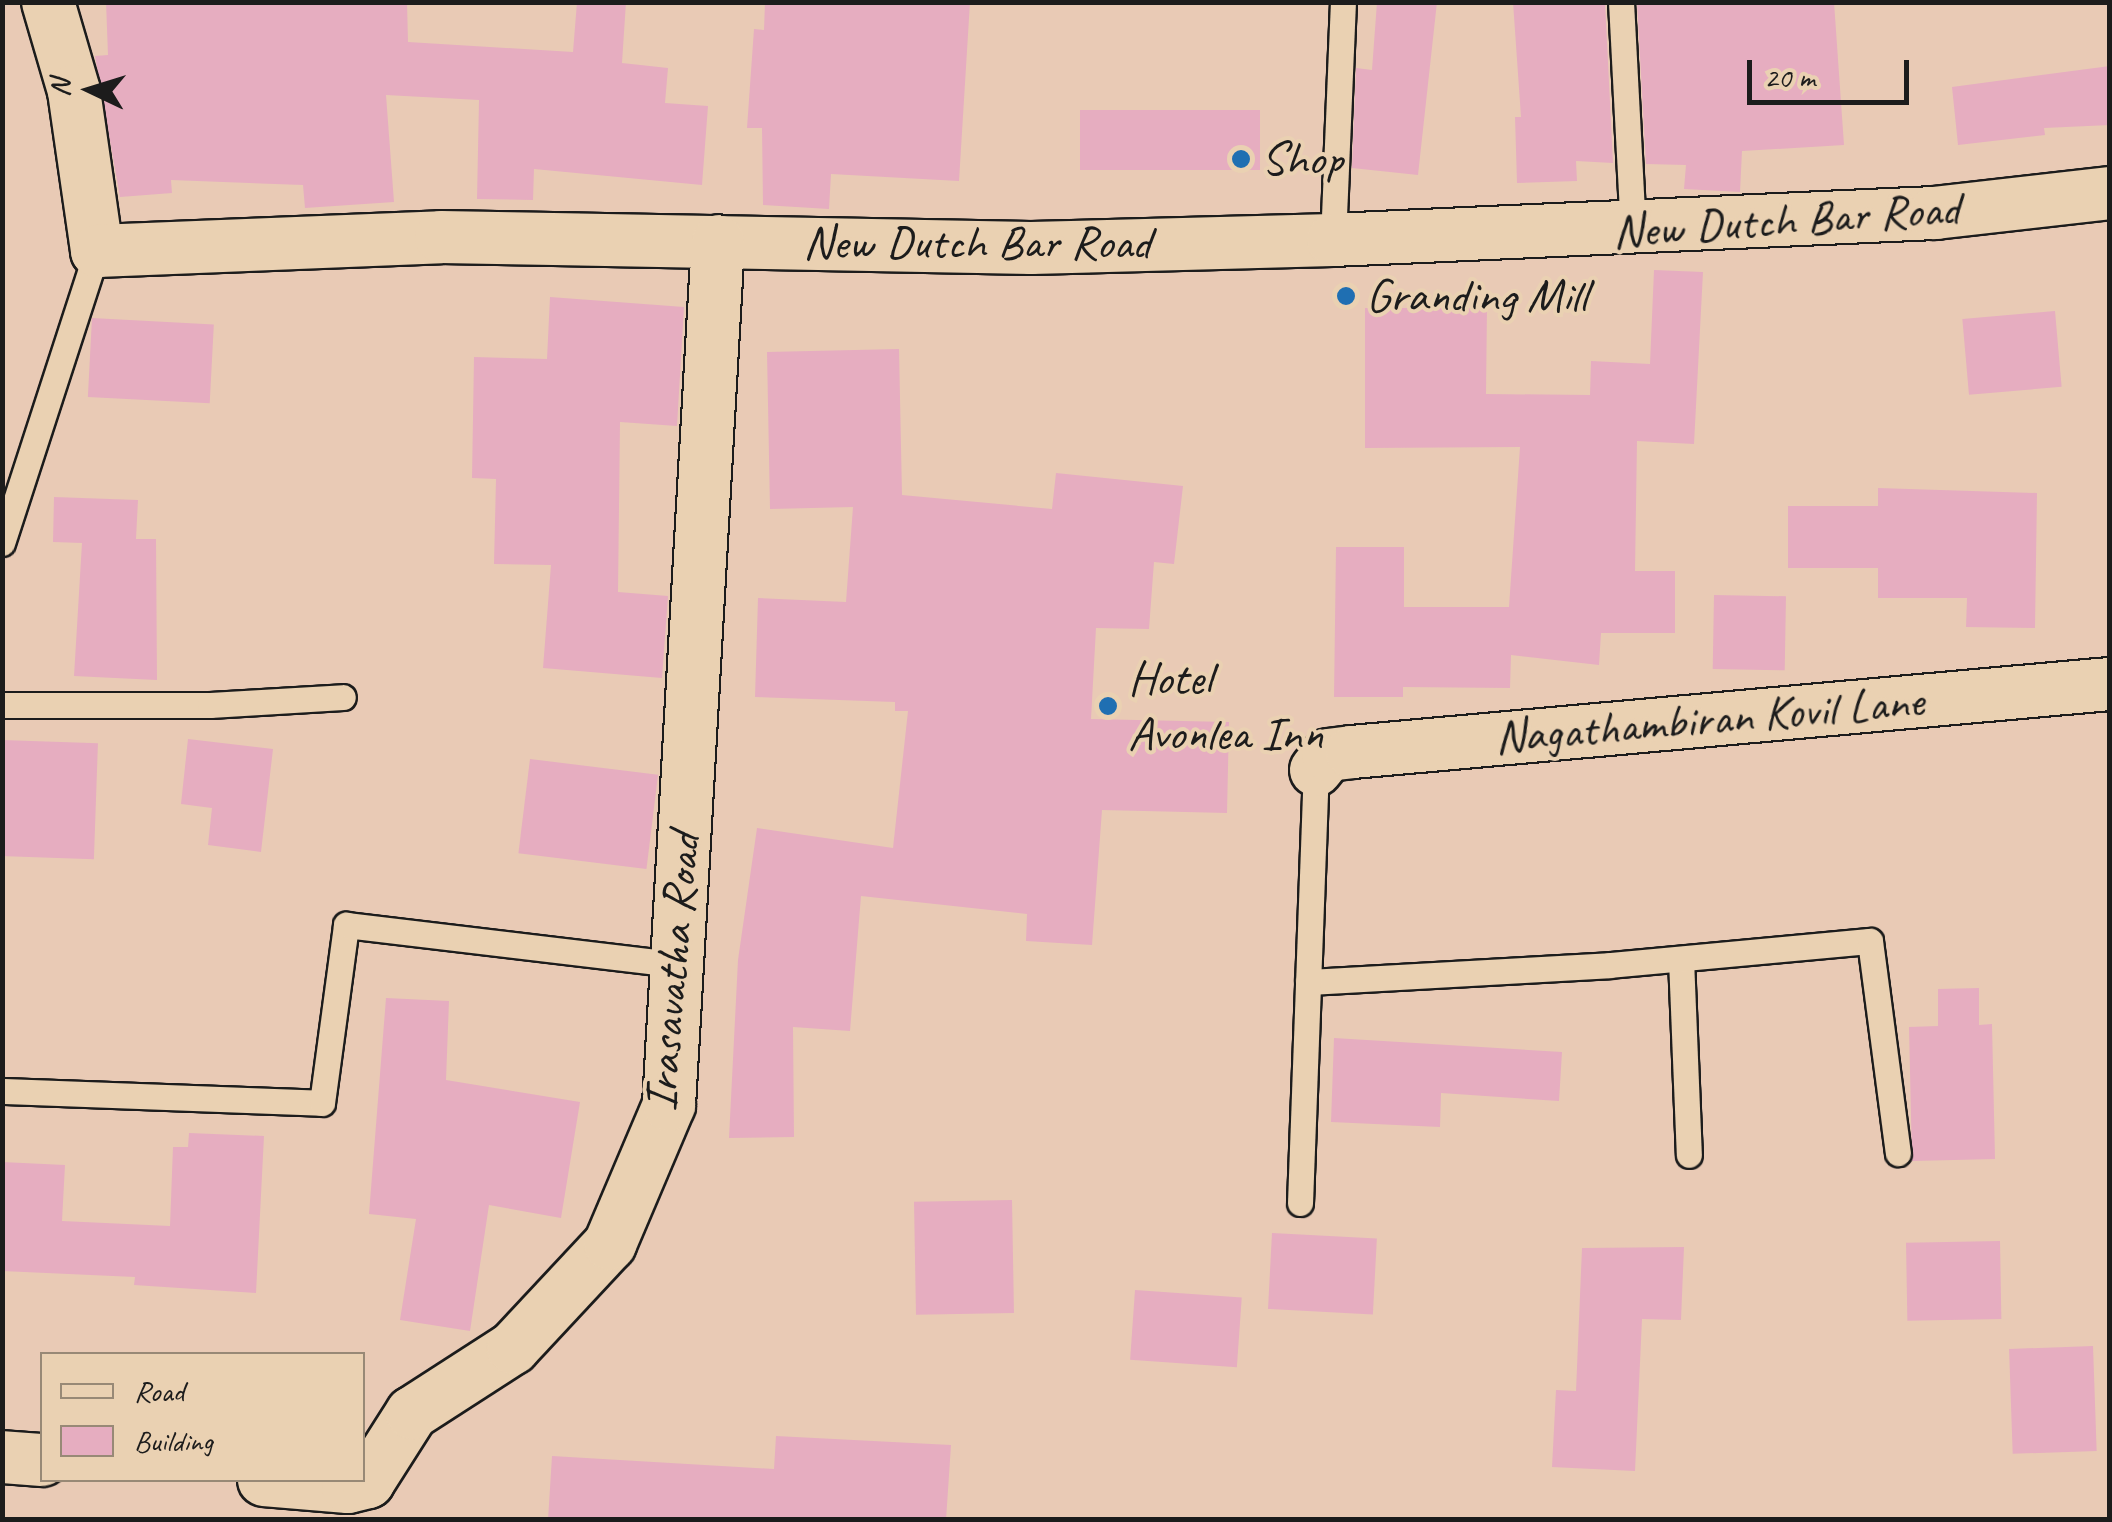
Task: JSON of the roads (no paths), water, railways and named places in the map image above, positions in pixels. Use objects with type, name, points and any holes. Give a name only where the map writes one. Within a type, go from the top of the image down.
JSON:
[{"type":"street","points":[[48,2],[74,91],[97,251]]},
{"type":"street","name":"New Dutch Bar Road","points":[[97,251],[441,237],[1032,248],[1333,240],[1633,231],[1934,213],[2110,194]]},
{"type":"street","name":"Irasavatha Road","points":[[288,1482],[348,1487],[368,1482],[412,1414],[513,1348],[610,1244],[670,1105],[718,241]]},
{"type":"street","name":"Nagathambiran Kovil Lane","points":[[1316,770],[1328,754],[2110,684]]},
{"type":"street","points":[[2,1457],[40,1460]]},
{"type":"lane","points":[[1333,240],[1343,2]]},
{"type":"lane","points":[[1621,2],[1633,231]]},
{"type":"lane","points":[[2,543],[97,251]]},
{"type":"lane","points":[[2,705],[210,705],[343,696]]},
{"type":"lane","points":[[1300,1203],[1316,770]]},
{"type":"lane","points":[[2,1092],[322,1103],[346,925],[679,965]]},
{"type":"lane","points":[[1308,982],[1681,959],[1870,941],[1898,1153]]},
{"type":"lane","points":[[1681,959],[1689,1155]]},
{"type":"place","name":"Shop","points":[[1241,159]]},
{"type":"place","name":"Granding Mill","points":[[1346,296]]},
{"type":"place","name":"Hotel Avonlea Inn","points":[[1108,706]]}]
